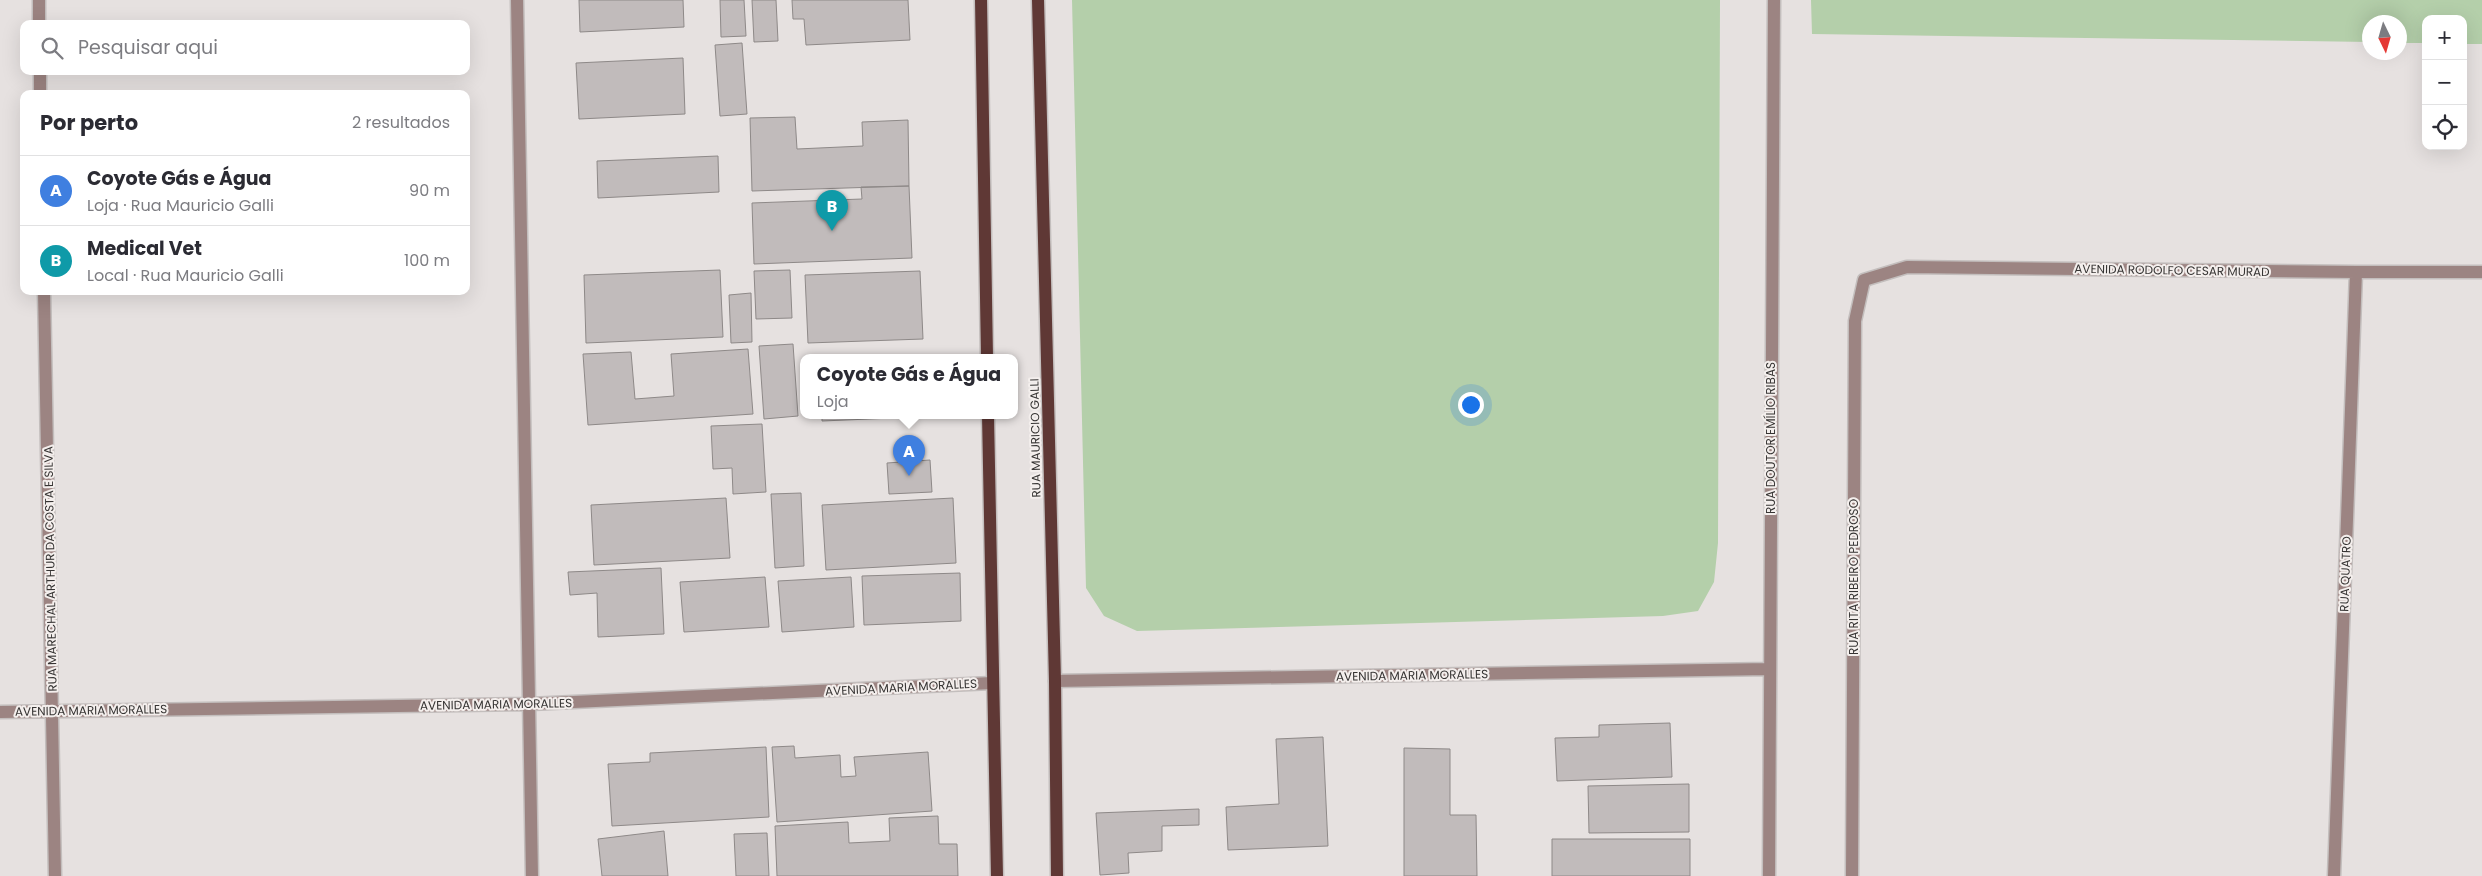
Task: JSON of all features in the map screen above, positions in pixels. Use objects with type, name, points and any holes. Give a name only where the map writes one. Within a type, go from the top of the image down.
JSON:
[{"type":"main road","points":[[981,0],[987,354]]},
{"type":"main road","name":"RUA MAURICIO GALLI","points":[[1038,0],[1055,682],[1057,876]]},
{"type":"main road","points":[[988,419],[997,876]]},
{"type":"street","points":[[39,0],[39,20]]},
{"type":"street","points":[[517,0],[532,876]]},
{"type":"street","name":"RUA DOUTOR EMÍLIO RIBAS","points":[[1769,876],[1768,669],[1774,0]]},
{"type":"street","points":[[40,75],[40,90]]},
{"type":"street","name":"AVENIDA RODOLFO CESAR MURAD","points":[[1864,280],[1907,267],[2482,272]]},
{"type":"street","name":"RUA QUATRO","points":[[2334,876],[2356,272]]},
{"type":"street","name":"RUA RITA RIBEIRO PEDROSO","points":[[1852,876],[1854,321],[1864,280]]},
{"type":"street","name":"RUA MARECHAL ARTHUR DA COSTA E SILVA","points":[[44,295],[55,876]]},
{"type":"street","name":"AVENIDA MARIA MORALLES","points":[[1055,682],[1768,669]]},
{"type":"street","name":"AVENIDA MARIA MORALLES","points":[[0,712],[530,704],[992,683]]},
{"type":"green space","points":[[1072,0],[1720,0],[1718,543],[1714,582],[1698,611],[1663,616],[1137,631],[1104,616],[1086,588]]},
{"type":"green space","points":[[1811,0],[2482,0],[2482,44],[2467,44],[2467,15],[2422,15],[2422,43],[2407,43],[2407,15],[2362,15],[2362,42],[1812,34]]},
{"type":"building","points":[[579,0],[683,0],[684,27],[580,32]]},
{"type":"building","points":[[720,0],[744,0],[746,36],[721,37]]},
{"type":"building","points":[[752,0],[776,0],[778,41],[754,42]]},
{"type":"building","points":[[792,0],[908,0],[910,40],[806,45],[804,19],[793,19]]},
{"type":"building","points":[[742,43],[747,114],[720,116],[715,45]]},
{"type":"building","points":[[683,58],[685,114],[579,119],[576,63]]},
{"type":"building","points":[[795,117],[797,149],[863,146],[862,122],[908,120],[909,186],[752,191],[750,118]]},
{"type":"building","points":[[718,156],[719,192],[598,198],[597,161]]},
{"type":"building","points":[[909,186],[912,258],[754,264],[752,203],[862,199],[861,187]]},
{"type":"building","points":[[720,270],[723,337],[586,343],[584,275]]},
{"type":"building","points":[[790,270],[792,318],[756,319],[754,271]]},
{"type":"building","points":[[920,271],[923,339],[808,343],[805,275]]},
{"type":"building","points":[[751,293],[752,342],[731,343],[729,295]]},
{"type":"building","points":[[793,344],[798,416],[764,419],[759,346]]},
{"type":"building","points":[[748,349],[753,414],[588,425],[583,354],[631,352],[635,399],[674,396],[671,354]]},
{"type":"building","points":[[822,419],[869,419],[822,421]]},
{"type":"building","points":[[762,424],[766,492],[733,494],[732,468],[713,469],[711,426]]},
{"type":"building","points":[[930,460],[932,492],[889,494],[887,463]]},
{"type":"building","points":[[801,493],[804,566],[775,568],[771,494]]},
{"type":"building","points":[[726,498],[730,558],[594,565],[591,505]]},
{"type":"building","points":[[953,498],[956,563],[826,570],[822,505]]},
{"type":"building","points":[[661,568],[664,634],[598,637],[597,593],[570,595],[568,572]]},
{"type":"building","points":[[960,573],[961,621],[864,625],[862,576]]},
{"type":"building","points":[[765,577],[769,627],[684,632],[680,582]]},
{"type":"building","points":[[851,577],[854,627],[782,632],[778,581]]},
{"type":"building","points":[[1670,723],[1672,777],[1557,781],[1555,738],[1599,737],[1599,725]]},
{"type":"building","points":[[1323,737],[1328,846],[1228,850],[1226,807],[1279,804],[1276,739]]},
{"type":"building","points":[[794,746],[795,758],[840,755],[841,777],[856,776],[854,757],[928,752],[932,811],[777,822],[772,747]]},
{"type":"building","points":[[766,747],[769,817],[612,826],[608,764],[650,762],[650,753]]},
{"type":"building","points":[[1404,748],[1450,749],[1450,815],[1476,815],[1477,876],[1404,876]]},
{"type":"building","points":[[1689,784],[1689,832],[1589,833],[1588,786]]},
{"type":"building","points":[[1199,809],[1199,825],[1162,826],[1162,851],[1128,853],[1129,873],[1100,875],[1096,813]]},
{"type":"building","points":[[938,816],[939,844],[957,844],[958,876],[777,876],[775,826],[848,822],[849,843],[890,841],[889,818]]},
{"type":"building","points":[[664,831],[668,876],[602,876],[598,839]]},
{"type":"building","points":[[767,833],[769,876],[736,876],[734,834]]},
{"type":"building","points":[[1552,839],[1690,839],[1690,876],[1552,876]]},
{"type":"place","name":"Medical Vet","points":[[832,231]]},
{"type":"place","name":"Coyote Gás e Água","points":[[909,476]]}]
